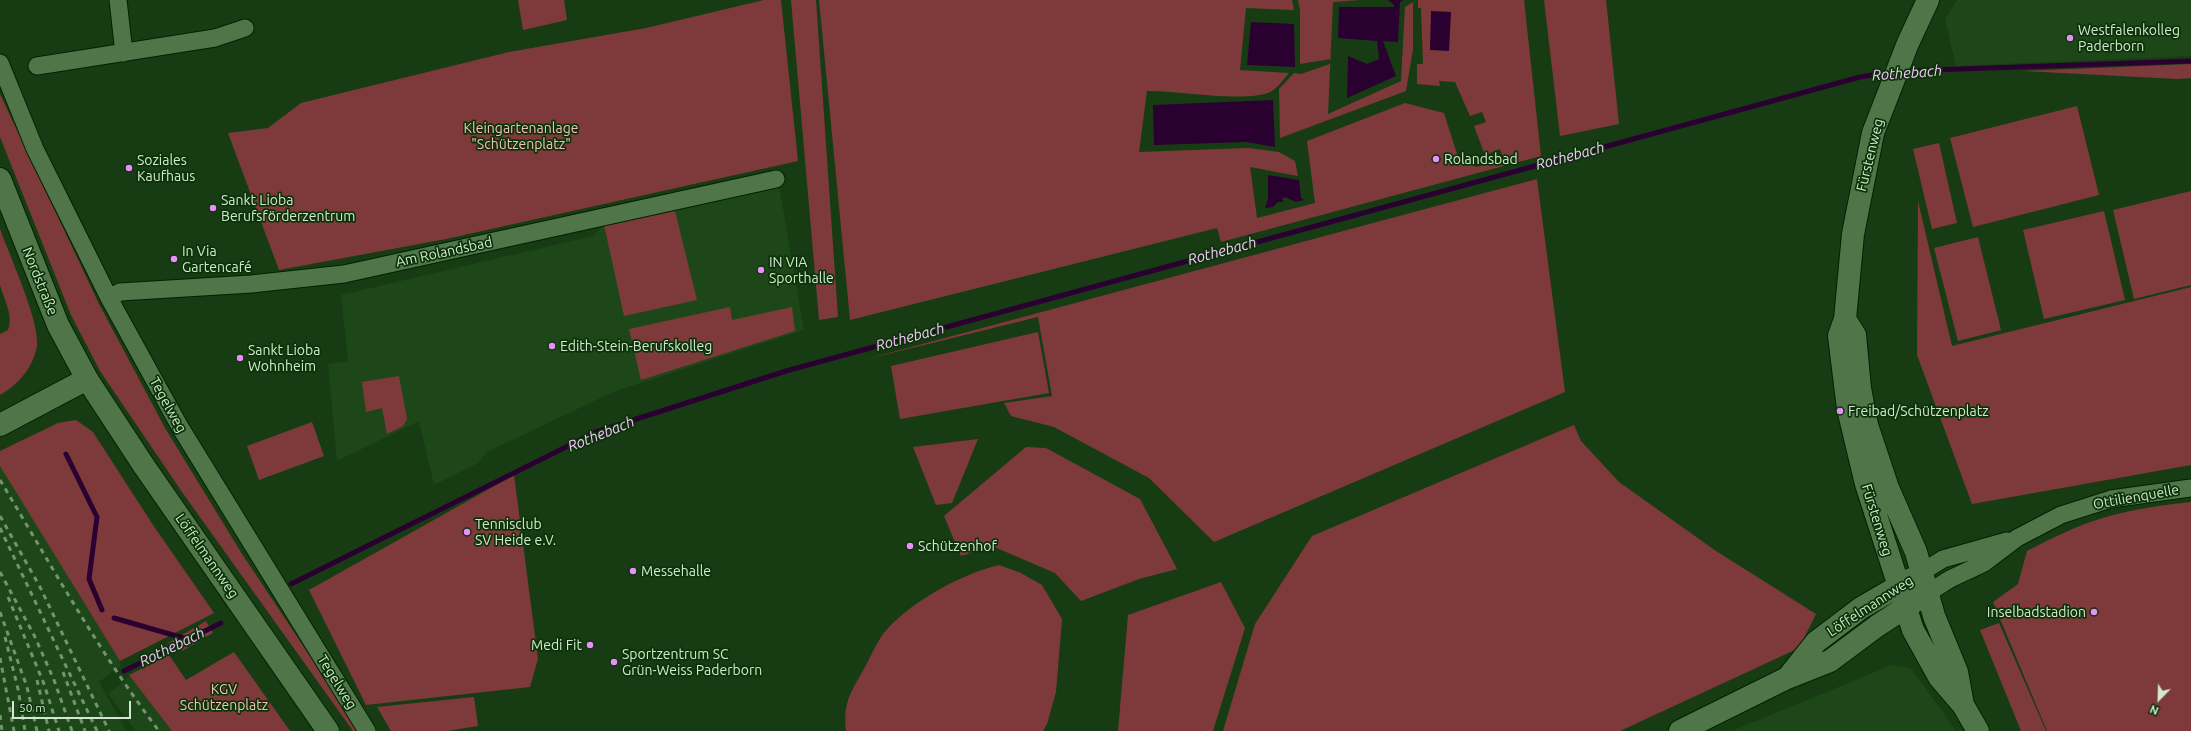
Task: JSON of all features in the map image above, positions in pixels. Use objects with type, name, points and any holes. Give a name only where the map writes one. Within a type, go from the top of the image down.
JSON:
[{"type":"street","points":[[118,0],[124,53]]},
{"type":"street","name":"Fürstenweg","points":[[1928,0],[1902,59],[1873,133],[1851,243],[1845,319],[1839,336],[1848,409],[1866,484],[1905,608],[1913,630],[1939,677],[1964,705],[1978,731]]},
{"type":"street","points":[[37,66],[215,38],[245,28]]},
{"type":"street","name":"Tegelweg","points":[[0,63],[36,149],[109,298],[180,427],[367,731]]},
{"type":"street","name":"Nordstraße","points":[[0,179],[58,325],[87,379]]},
{"type":"street","name":"Am Rolandsbad","points":[[109,298],[120,292],[251,284],[344,274],[776,180]]},
{"type":"street","name":"Fürstenweg","points":[[1845,319],[1855,335],[1860,388],[1867,425],[1888,488],[1916,552],[1934,616],[1957,672],[1964,705]]},
{"type":"street","points":[[0,425],[87,379]]},
{"type":"street","name":"Löffelmannweg","points":[[87,379],[144,466],[328,731]]},
{"type":"street","name":"Ottilienquelle","points":[[1928,593],[1950,579],[1984,563],[2017,538],[2061,515],[2111,499],[2191,488]]},
{"type":"street","name":"Ottilienquelle","points":[[1922,572],[1942,559],[2017,538]]},
{"type":"street","name":"Löffelmannweg","points":[[1787,678],[1816,642],[1861,608],[1922,572]]},
{"type":"street","name":"Löffelmannweg","points":[[1680,731],[1787,678],[1830,661],[1877,626],[1928,593]]},
{"type":"shaded area","points":[[1388,0],[1404,0],[1400,2],[1398,42],[1383,41],[1396,76],[1347,98],[1348,56],[1367,64],[1379,59],[1377,41],[1338,38],[1339,7],[1394,7],[1394,5]]},
{"type":"shaded area","name":"Westfalenkolleg Paderborn","points":[[1957,0],[2191,0],[2191,56],[1956,66],[1945,19]]},
{"type":"shaded area","points":[[1431,11],[1451,12],[1449,51],[1430,50]]},
{"type":"shaded area","points":[[1251,22],[1294,24],[1295,67],[1247,65]]},
{"type":"shaded area","points":[[1273,100],[1275,147],[1247,142],[1154,145],[1153,105]]},
{"type":"shaded area","points":[[1268,175],[1299,180],[1301,198],[1304,200],[1296,202],[1285,197],[1282,199],[1284,202],[1278,202],[1273,207],[1265,208],[1268,199]]},
{"type":"shaded area","name":"Edith-Stein-Berufskolleg","points":[[779,186],[804,330],[613,392],[487,452],[478,463],[434,485],[419,421],[337,461],[328,364],[348,361],[341,295],[593,236],[604,225]]},
{"type":"shaded area","points":[[0,465],[120,661],[120,666],[99,682],[126,731],[0,731]]},
{"type":"shaded area","points":[[1892,665],[1911,668],[1956,731],[1732,731]]},
{"type":"shaded area","points":[[130,676],[172,731],[136,731],[108,694]]},
{"type":"green space","points":[[518,0],[564,0],[567,20],[523,30]]},
{"type":"green space","name":"Kleingartenanlage \"Schützenplatz\"","points":[[764,0],[781,0],[798,161],[446,239],[279,270],[228,133],[268,128],[301,103],[509,52],[646,28]]},
{"type":"green space","points":[[791,0],[816,0],[838,317],[819,320]]},
{"type":"green space","points":[[819,0],[1292,0],[1294,10],[1246,8],[1240,70],[1289,73],[1272,91],[1261,95],[1212,96],[1147,91],[1139,152],[1248,148],[1279,152],[1295,161],[1298,176],[1250,167],[1257,218],[1315,203],[1307,141],[1405,103],[1444,113],[1458,157],[1476,167],[1504,160],[1500,149],[1485,155],[1474,126],[1486,122],[1482,112],[1470,116],[1455,82],[1439,81],[1440,86],[1417,84],[1417,64],[1423,64],[1421,8],[1418,8],[1418,0],[1524,0],[1541,156],[1221,242],[1217,228],[850,320]]},
{"type":"green space","points":[[1298,0],[1360,0],[1333,2],[1330,59],[1300,64],[1300,10]]},
{"type":"green space","points":[[1544,0],[1606,0],[1619,124],[1560,136]]},
{"type":"green space","points":[[1413,2],[1413,49],[1406,91],[1280,138],[1279,89],[1294,73],[1301,74],[1330,64],[1328,114],[1401,81],[1405,7]]},
{"type":"green space","points":[[2191,64],[2191,78],[2178,79],[2023,71]]},
{"type":"green space","points":[[0,94],[99,304],[165,428],[242,554],[360,731],[353,731],[182,492],[100,371],[71,315],[0,137]]},
{"type":"green space","points":[[2077,106],[2099,195],[1973,227],[1950,138]]},
{"type":"green space","points":[[1939,143],[1957,223],[1932,229],[1913,149]]},
{"type":"green space","points":[[1537,179],[1565,392],[1214,542],[1149,478],[1054,427],[1011,416],[1004,403],[1052,396],[1038,317],[863,360]]},
{"type":"green space","points":[[2191,191],[2191,285],[2134,299],[2113,210]]},
{"type":"green space","points":[[1918,201],[1952,346],[2191,287],[2191,465],[1972,504],[1917,355]]},
{"type":"green space","points":[[675,211],[697,300],[624,316],[604,225]]},
{"type":"green space","points":[[2104,211],[2125,300],[2044,319],[2023,230]]},
{"type":"green space","points":[[0,229],[29,304],[37,345],[29,368],[19,381],[0,395],[0,334],[8,330],[10,319],[0,285]]},
{"type":"green space","points":[[1978,237],[2001,330],[1958,341],[1934,248]]},
{"type":"green space","points":[[730,307],[732,320],[792,307],[795,331],[641,380],[629,329]]},
{"type":"green space","points":[[1038,332],[1049,393],[900,419],[891,366]]},
{"type":"green space","points":[[399,376],[407,419],[403,426],[387,434],[382,408],[366,412],[362,382]]},
{"type":"green space","points":[[76,420],[93,432],[153,525],[214,613],[120,661],[0,466],[0,451],[58,423]]},
{"type":"green space","points":[[312,422],[324,456],[259,480],[247,446]]},
{"type":"green space","points":[[1574,425],[1581,441],[1619,482],[1716,551],[1816,614],[1799,648],[1620,731],[1223,731],[1255,624],[1312,536]]},
{"type":"green space","points":[[978,439],[952,503],[936,505],[913,447]]},
{"type":"green space","points":[[1026,447],[1046,448],[1140,499],[1177,569],[1139,579],[1081,601],[1055,573],[992,546],[961,556],[944,516]]},
{"type":"green space","name":"Tennisclub SV Heide e.V.","points":[[514,475],[538,659],[530,687],[366,705],[309,590]]},
{"type":"green space","name":"Inselbadstadion","points":[[2191,502],[2191,731],[2047,731],[1993,602],[2018,584],[2027,551],[2036,546],[2075,528],[2106,517],[2170,504]]},
{"type":"green space","points":[[999,565],[1021,573],[1042,585],[1062,619],[1056,692],[1047,724],[1043,731],[846,731],[845,721],[847,705],[851,692],[883,634],[906,611],[936,591],[968,575]]},
{"type":"green space","points":[[1221,582],[1245,628],[1213,731],[1118,731],[1128,615]]},
{"type":"green space","points":[[206,621],[213,633],[182,651],[168,643]]},
{"type":"green space","points":[[1999,623],[2046,731],[2021,731],[1980,630]]},
{"type":"green space","name":"KGV Schützenplatz","points":[[234,652],[290,731],[172,731],[129,675],[169,655],[186,680]]},
{"type":"green space","points":[[474,697],[478,726],[447,731],[391,731],[377,707]]},
{"type":"waterway","name":"Rothebach","points":[[1903,71],[2191,61]]},
{"type":"waterway","name":"Rothebach","points":[[291,584],[596,432],[786,371],[1860,77],[1891,72]]},
{"type":"waterway","points":[[66,454],[97,517],[89,579],[102,610]]},
{"type":"waterway","points":[[114,618],[187,639]]},
{"type":"waterway","name":"Rothebach","points":[[124,671],[221,623]]},
{"type":"railway","points":[[0,480],[96,639],[137,701],[159,731]]},
{"type":"railway","points":[[0,516],[40,587],[109,731]]},
{"type":"railway","points":[[0,528],[97,731]]},
{"type":"railway","points":[[0,572],[34,635],[54,680],[72,731]]},
{"type":"railway","points":[[8,597],[44,684],[59,731]]},
{"type":"railway","points":[[0,612],[27,687],[37,731]]},
{"type":"railway","points":[[5,637],[18,689],[25,731]]},
{"type":"railway","points":[[0,658],[14,731]]},
{"type":"railway","points":[[63,672],[85,731]]},
{"type":"railway","points":[[37,680],[49,731]]},
{"type":"railway","points":[[0,715],[2,731]]},
{"type":"place","name":"Westfalenkolleg Paderborn","points":[[2070,38]]},
{"type":"place","name":"Rolandsbad","points":[[1436,159]]},
{"type":"place","name":"Soziales Kaufhaus","points":[[129,168]]},
{"type":"place","name":"Sankt Lioba Berufsförderzentrum","points":[[213,208]]},
{"type":"place","name":"In Via Gartencafé","points":[[174,259]]},
{"type":"place","name":"IN VIA Sporthalle","points":[[761,270]]},
{"type":"place","name":"Edith-Stein-Berufskolleg","points":[[552,346]]},
{"type":"place","name":"Sankt Lioba Wohnheim","points":[[240,358]]},
{"type":"place","name":"Freibad/Schützenplatz","points":[[1840,411]]},
{"type":"place","name":"Tennisclub SV Heide e.V.","points":[[467,532]]},
{"type":"place","name":"Schützenhof","points":[[910,546]]},
{"type":"place","name":"Messehalle","points":[[633,571]]},
{"type":"place","name":"Inselbadstadion","points":[[2094,612]]},
{"type":"place","name":"Medi Fit","points":[[590,645]]},
{"type":"place","name":"Sportzentrum SC Grün-Weiss Paderborn","points":[[614,662]]}]
